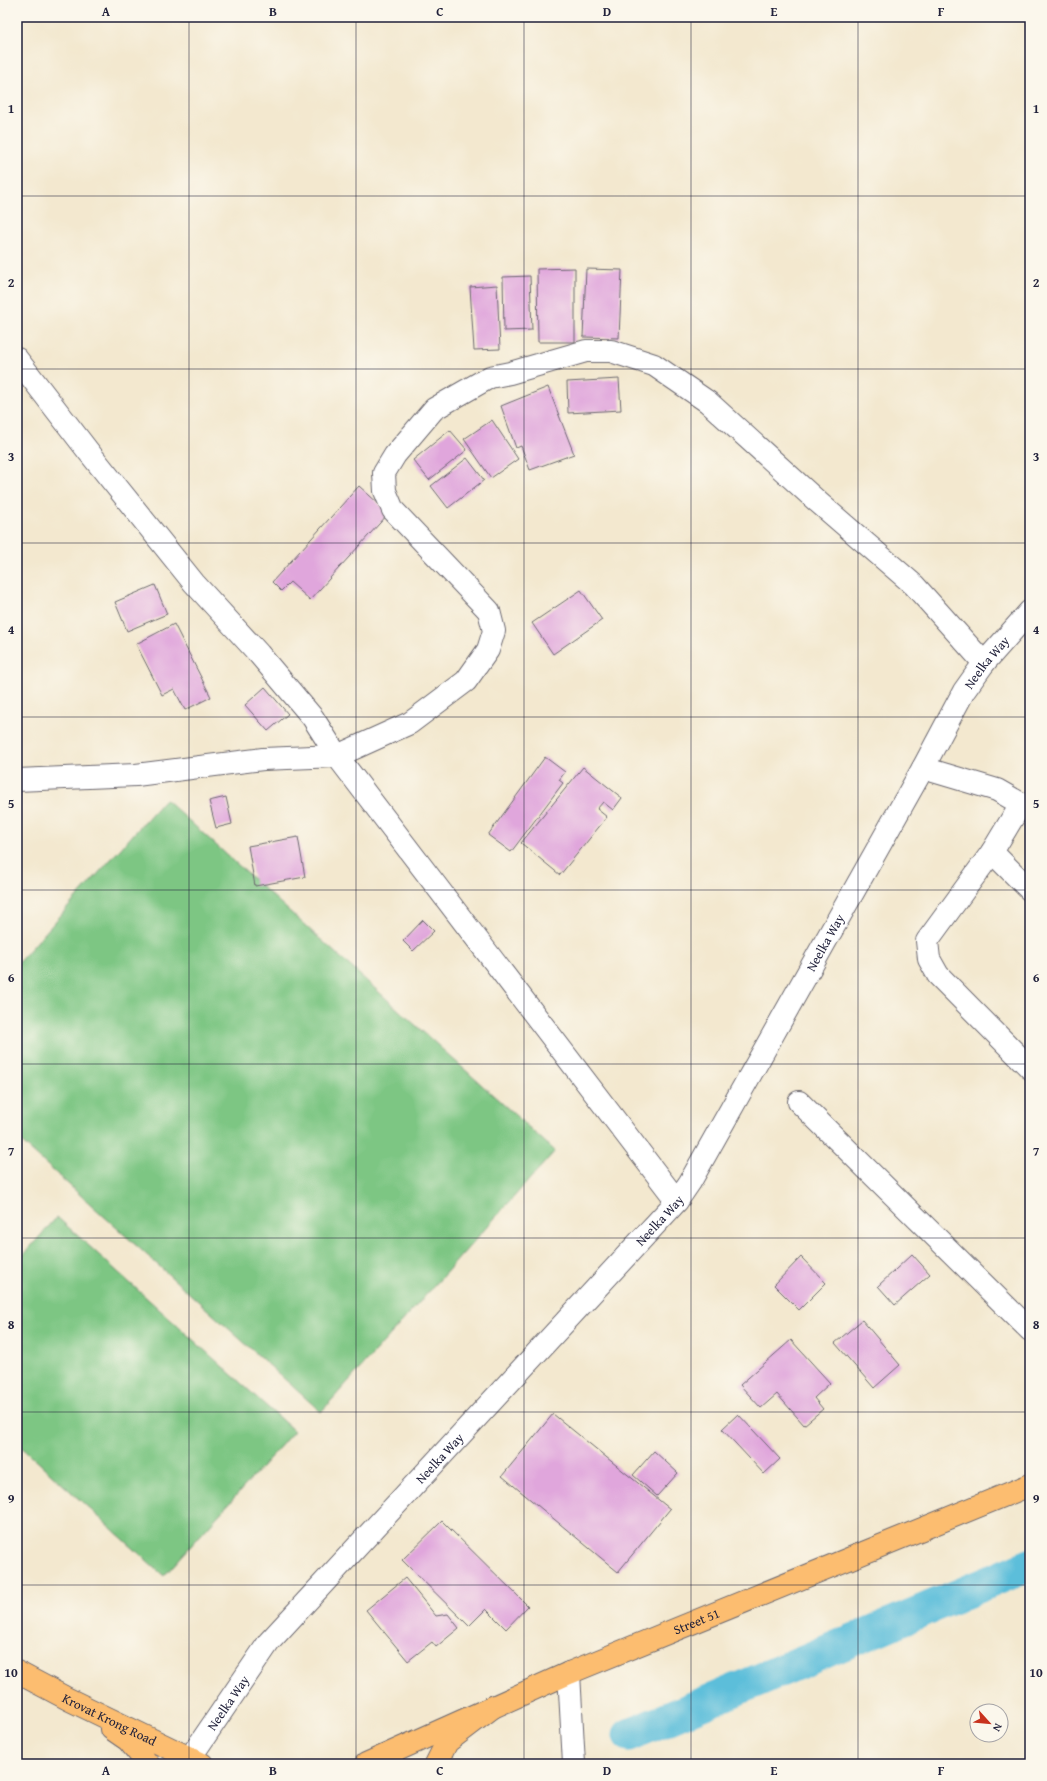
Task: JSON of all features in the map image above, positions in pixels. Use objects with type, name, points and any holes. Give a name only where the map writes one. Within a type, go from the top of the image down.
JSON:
[{"type":"main road","name":"Street 51","points":[[366,1764],[569,1673],[1030,1486]]},
{"type":"main road","name":"Krovat Krong Road","points":[[17,1672],[68,1699],[196,1761]]},
{"type":"main road","points":[[68,1699],[128,1740],[148,1764]]},
{"type":"main road","points":[[436,1764],[447,1742],[493,1707]]},
{"type":"street","points":[[17,780],[136,775],[263,759],[337,756],[410,723],[466,681],[488,650],[494,631],[489,610],[393,510],[385,491],[384,473],[395,455],[434,409],[490,377],[510,373],[586,351],[611,351],[654,365],[708,402],[818,502],[914,585],[984,663]]},
{"type":"street","points":[[17,359],[88,451],[194,583],[259,654],[313,718],[337,756],[677,1201]]},
{"type":"street","name":"Neelka Way","points":[[196,1761],[269,1642],[677,1201],[690,1182],[923,768],[964,690],[984,663],[1030,611]]},
{"type":"street","points":[[923,768],[997,790],[1025,807],[927,941],[929,959],[938,975],[1030,1068]]},
{"type":"street","points":[[992,852],[1030,890]]},
{"type":"street","points":[[800,1102],[1030,1330]]},
{"type":"street","points":[[569,1673],[574,1764]]},
{"type":"green space","points":[[165,799],[555,1151],[321,1412],[17,1138],[17,964]]},
{"type":"green space","points":[[57,1217],[294,1431],[164,1576],[17,1443],[17,1262]]},
{"type":"building","points":[[575,268],[575,342],[538,342],[537,269]]},
{"type":"building","points":[[586,269],[622,270],[619,338],[583,337]]},
{"type":"building","points":[[530,276],[532,330],[504,331],[503,277]]},
{"type":"building","points":[[497,285],[500,349],[474,350],[470,287]]},
{"type":"building","points":[[619,379],[621,410],[568,413],[567,382]]},
{"type":"building","points":[[548,387],[574,454],[530,470],[521,446],[516,448],[501,406]]},
{"type":"building","points":[[492,420],[518,459],[491,478],[464,439]]},
{"type":"building","points":[[450,430],[467,450],[429,480],[413,460]]},
{"type":"building","points":[[467,458],[484,480],[448,508],[431,486]]},
{"type":"building","points":[[359,486],[389,513],[310,600],[290,582],[281,591],[272,582]]},
{"type":"building","points":[[155,585],[167,614],[127,631],[115,602]]},
{"type":"building","points":[[581,590],[602,620],[553,654],[532,623]]},
{"type":"building","points":[[174,624],[211,697],[185,710],[174,689],[162,695],[136,644]]},
{"type":"building","points":[[265,687],[288,714],[268,731],[245,705]]},
{"type":"building","points":[[545,757],[565,772],[559,780],[563,783],[511,852],[488,835]]},
{"type":"building","points":[[583,767],[622,798],[613,810],[603,802],[597,809],[607,817],[560,875],[521,843]]},
{"type":"building","points":[[226,797],[232,824],[216,828],[209,801]]},
{"type":"building","points":[[298,837],[305,877],[255,886],[248,846]]},
{"type":"building","points":[[423,920],[434,931],[413,951],[403,941]]},
{"type":"building","points":[[912,1254],[930,1274],[895,1305],[878,1286]]},
{"type":"building","points":[[801,1257],[826,1283],[799,1310],[774,1285]]},
{"type":"building","points":[[862,1320],[900,1365],[874,1388],[835,1343]]},
{"type":"building","points":[[791,1340],[830,1383],[814,1398],[823,1409],[804,1425],[777,1394],[761,1408],[740,1385]]},
{"type":"building","points":[[553,1414],[670,1509],[618,1572],[502,1476]]},
{"type":"building","points":[[738,1414],[780,1459],[764,1474],[722,1429]]},
{"type":"building","points":[[654,1451],[678,1473],[657,1496],[633,1475]]},
{"type":"building","points":[[442,1521],[528,1606],[506,1629],[486,1609],[469,1626],[402,1560]]},
{"type":"building","points":[[405,1578],[436,1616],[448,1614],[459,1628],[436,1647],[432,1642],[408,1661],[366,1610]]},
{"type":"waterway","points":[[629,1735],[1030,1565]]}]
